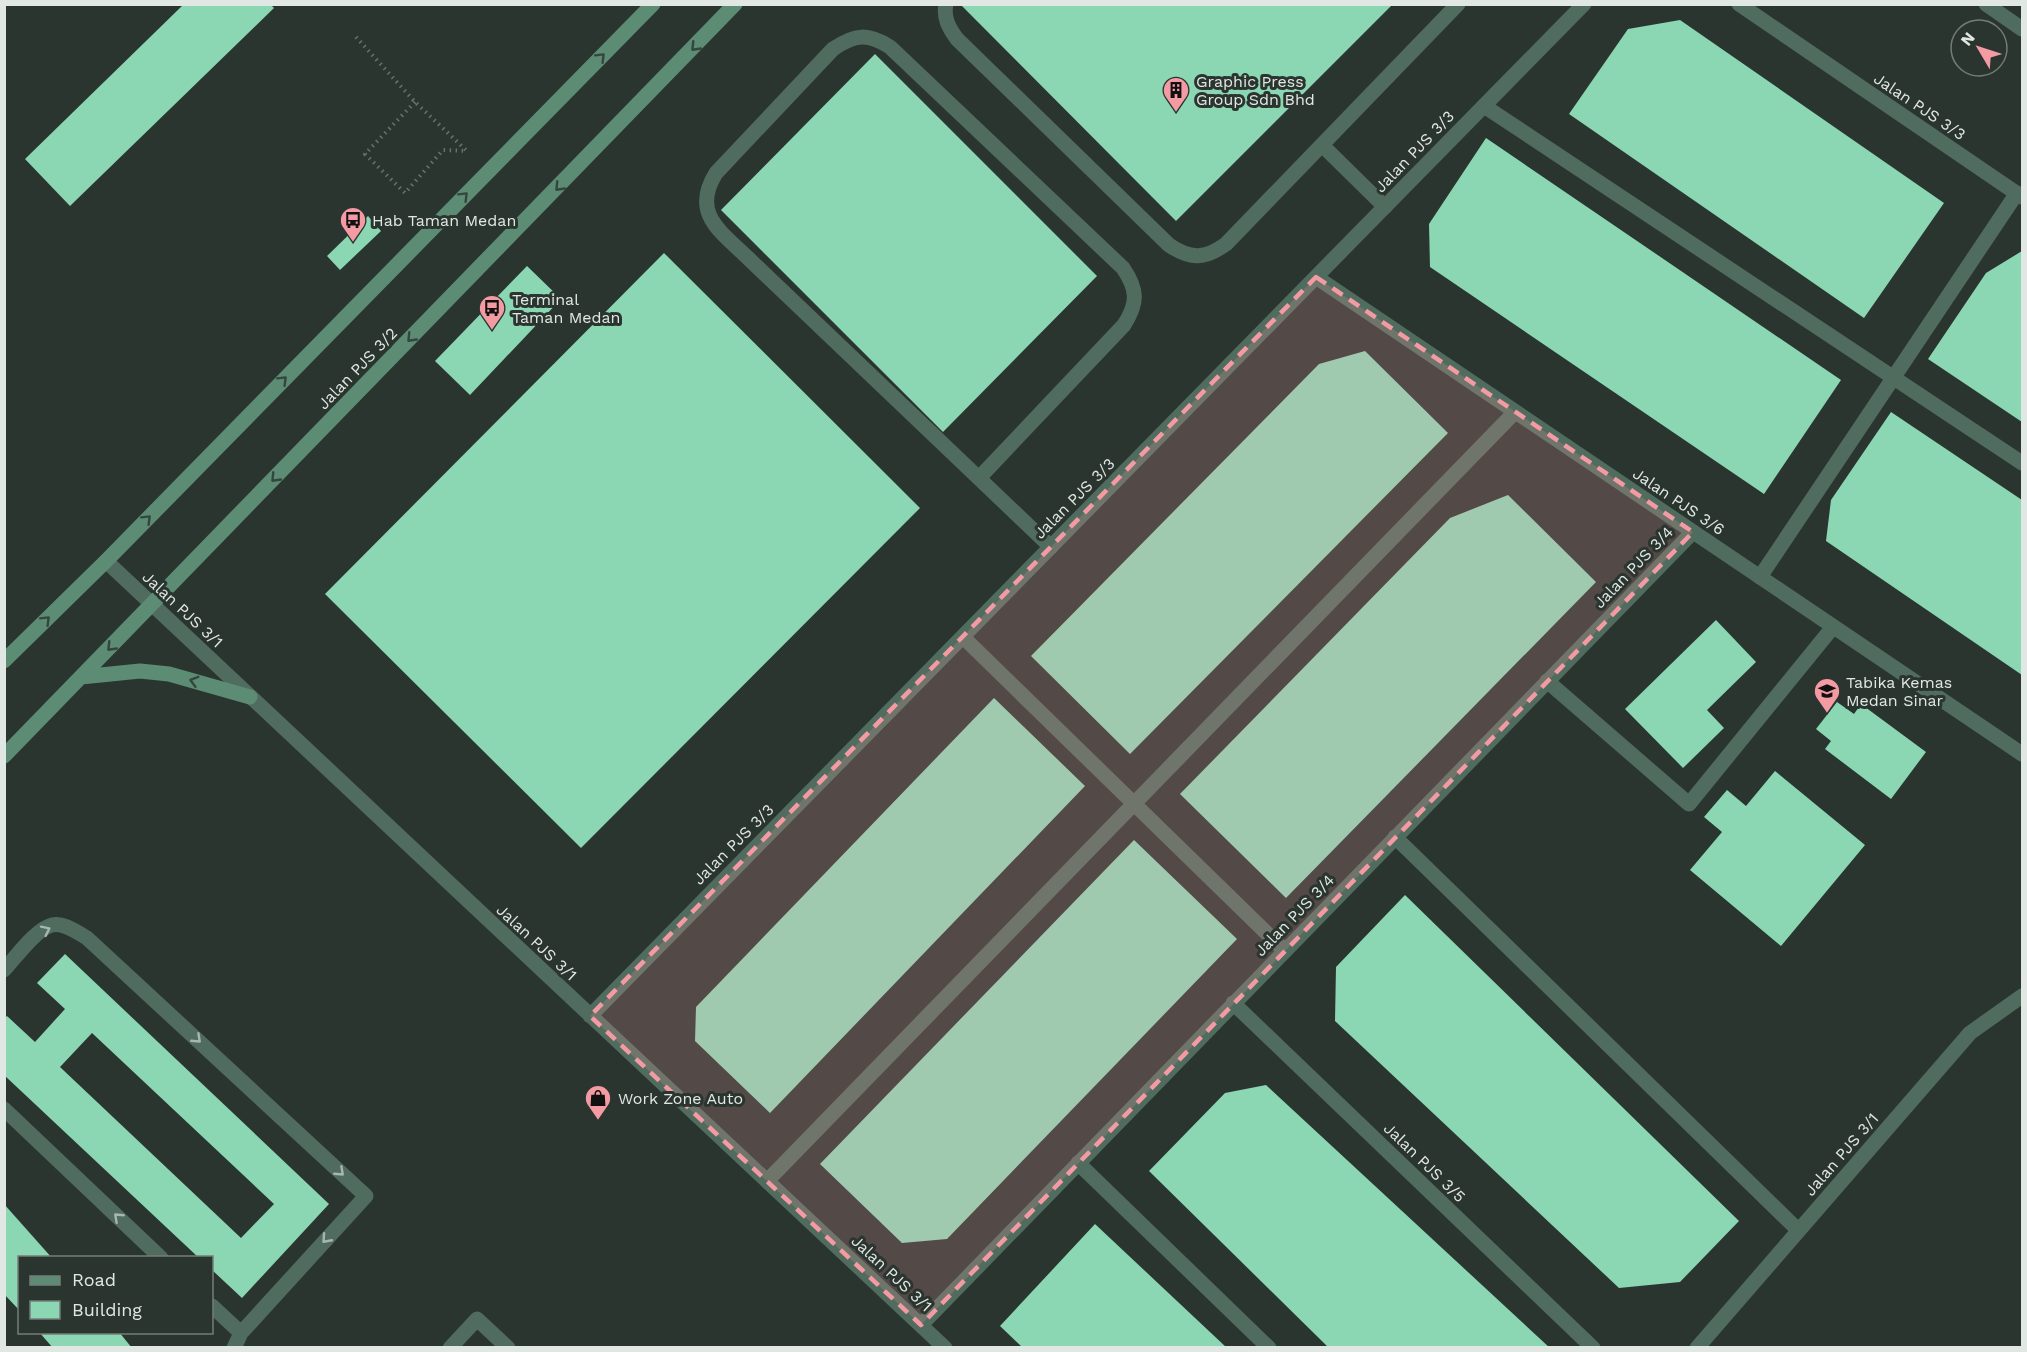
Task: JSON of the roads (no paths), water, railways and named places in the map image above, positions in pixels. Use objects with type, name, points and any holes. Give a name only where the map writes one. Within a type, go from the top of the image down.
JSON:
[{"type":"main road","points":[[4,661],[106,561],[653,4]]},
{"type":"main road","name":"Jalan PJS 3/2","points":[[4,756],[735,4]]},
{"type":"main road","points":[[81,677],[140,671],[169,674],[250,697]]},
{"type":"street","points":[[946,4],[948,26],[957,39],[1169,245],[1183,254],[1198,256],[1213,253],[1226,244],[1458,4]]},
{"type":"street","name":"Jalan PJS 3/3","points":[[590,1016],[1584,4]]},
{"type":"street","name":"Jalan PJS 3/3","points":[[1739,4],[2020,195]]},
{"type":"street","points":[[1986,4],[2022,29]]},
{"type":"street","points":[[979,478],[1124,325],[1132,312],[1135,296],[1132,281],[1123,268],[890,47],[877,39],[861,36],[847,40],[833,49],[716,172],[708,186],[705,201],[708,216],[748,258],[979,478],[1051,546]]},
{"type":"street","points":[[1484,106],[2022,463]]},
{"type":"street","points":[[1322,145],[1385,207]]},
{"type":"street","points":[[1760,578],[2020,195]]},
{"type":"street","name":"Jalan PJS 3/6","points":[[1316,277],[2022,754]]},
{"type":"street","points":[[767,1181],[1515,412]]},
{"type":"street","name":"Jalan PJS 3/4","points":[[921,1324],[1693,531]]},
{"type":"street","name":"Jalan PJS 3/1","points":[[106,561],[945,1347]]},
{"type":"street","points":[[1547,681],[1689,804],[1833,627]]},
{"type":"street","points":[[963,637],[1285,951]]},
{"type":"street","points":[[1395,837],[1798,1230]]},
{"type":"street","points":[[4,970],[36,935],[52,925],[62,926],[87,938],[366,1196],[238,1340],[213,1307]]},
{"type":"street","name":"Jalan PJS 3/1","points":[[1696,1347],[1970,1033],[2022,996]]},
{"type":"street","name":"Jalan PJS 3/5","points":[[1233,1003],[1593,1347]]},
{"type":"street","points":[[4,1109],[160,1256]]},
{"type":"street","points":[[1078,1163],[1269,1347]]},
{"type":"street","points":[[450,1347],[477,1319],[508,1347]]},
{"type":"place","name":"Graphic Press Group Sdn Bhd","points":[[1176,113]]},
{"type":"place","name":"Hab Taman Medan","points":[[353,243]]},
{"type":"place","name":"Terminal Taman Medan","points":[[492,331]]},
{"type":"place","name":"Tabika Kemas Medan Sinar","points":[[1827,714]]},
{"type":"place","name":"Work Zone Auto","points":[[598,1121]]}]
